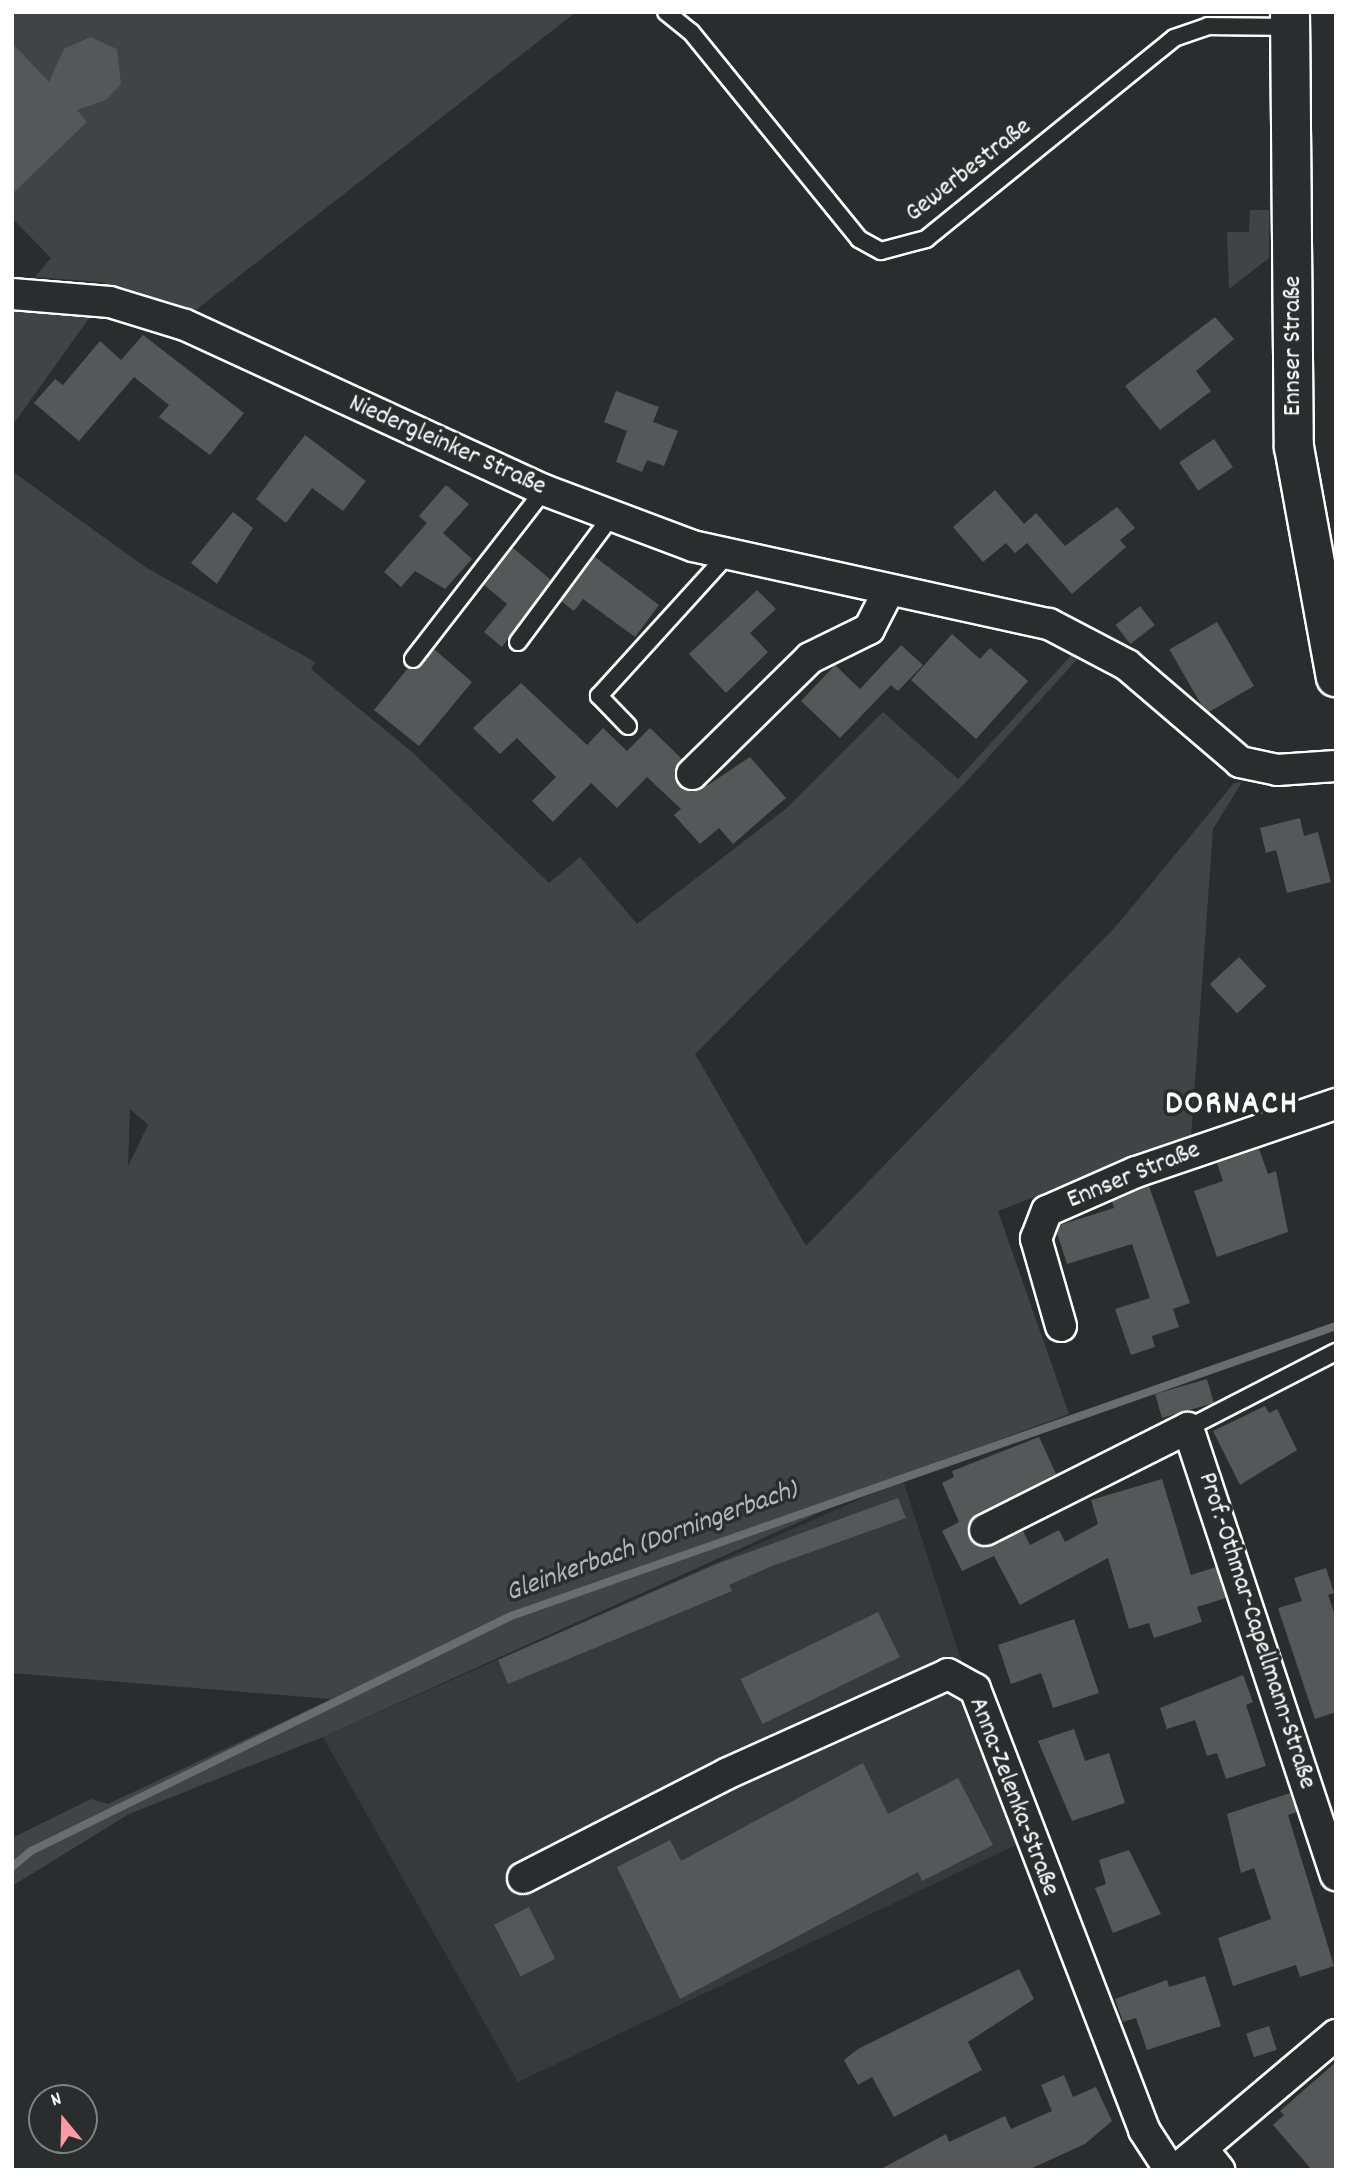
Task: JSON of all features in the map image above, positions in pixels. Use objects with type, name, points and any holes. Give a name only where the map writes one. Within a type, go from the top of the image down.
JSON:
[{"type":"street","name":"Ennser Straße","points":[[1291,20],[1294,447],[1336,677]]},
{"type":"street","name":"Niedergleinker Straße","points":[[12,295],[110,302],[185,325],[544,490],[611,517],[729,554],[1076,635],[1127,665],[1240,762],[1277,770],[1336,766]]},
{"type":"street","points":[[692,774],[810,658],[869,629],[889,590]]},
{"type":"street","name":"Ennser Straße","points":[[1061,1326],[1036,1239],[1047,1211],[1161,1163],[1336,1104]]},
{"type":"street","points":[[985,1530],[1188,1428]]},
{"type":"street","name":"Prof.-Othmar-Capellmann-Straße","points":[[1188,1428],[1336,1875]]},
{"type":"street","name":"Anna-Zelenka-Straße","points":[[523,1878],[726,1774],[948,1674],[975,1689],[1139,2117],[1170,2170]]},
{"type":"street","points":[[1176,2170],[1211,2160],[1336,2035]]},
{"type":"lane","name":"Gewerbestraße","points":[[666,12],[691,33],[859,239],[881,251],[926,239],[1174,38],[1208,26],[1291,20]]},
{"type":"lane","points":[[413,659],[544,490]]},
{"type":"lane","points":[[518,642],[611,517]]},
{"type":"lane","points":[[628,726],[598,696],[729,554]]},
{"type":"lane","points":[[1188,1428],[1336,1352]]},
{"type":"shaded area","points":[[12,12],[576,12],[192,313],[101,282],[35,277],[51,258],[12,218]]},
{"type":"shaded area","points":[[1250,210],[1269,210],[1269,258],[1229,289],[1227,232],[1249,232]]},
{"type":"shaded area","points":[[12,310],[92,314],[12,426]]},
{"type":"shaded area","points":[[12,471],[145,567],[315,662],[311,669],[413,753],[549,883],[580,857],[637,924],[787,808],[883,712],[958,779],[1077,649],[1081,655],[965,783],[695,1054],[806,1246],[1118,924],[1234,783],[1242,782],[1213,829],[1191,1137],[998,1211],[1069,1414],[905,1474],[323,1737],[129,1814],[12,1886],[12,1838],[91,1799],[108,1804],[331,1699],[12,1673]],"holes":[[[130,1109],[148,1125],[128,1166]]]},
{"type":"shaded area","points":[[903,1480],[1020,1843],[518,2082],[323,1737]]},
{"type":"building","points":[[90,37],[117,49],[121,84],[106,100],[77,110],[87,122],[12,194],[12,43],[49,82],[64,49]]},
{"type":"building","points":[[1215,317],[1234,339],[1196,371],[1211,391],[1160,430],[1125,386]]},
{"type":"building","points":[[143,335],[244,413],[210,455],[159,417],[169,405],[134,377],[79,441],[34,403],[55,379],[63,385],[100,341],[121,360]]},
{"type":"building","points":[[616,391],[659,407],[653,422],[678,431],[664,466],[647,460],[642,472],[616,462],[627,431],[604,422]]},
{"type":"building","points":[[305,435],[366,481],[343,511],[312,488],[286,523],[256,499]]},
{"type":"building","points":[[1214,439],[1233,467],[1198,491],[1179,462]]},
{"type":"building","points":[[446,485],[469,504],[443,533],[472,559],[445,589],[415,571],[401,587],[384,572],[427,523],[419,516]]},
{"type":"building","points":[[995,490],[1024,524],[1036,513],[1065,546],[1117,507],[1135,528],[1120,540],[1126,547],[1072,594],[1027,543],[1015,553],[1006,543],[983,562],[953,527]]},
{"type":"building","points":[[233,512],[253,528],[217,584],[191,563]]},
{"type":"building","points":[[513,548],[551,580],[502,647],[484,632],[507,604],[484,585]]},
{"type":"building","points":[[595,557],[659,605],[635,637],[583,599],[574,611],[561,601]]},
{"type":"building","points":[[757,590],[776,609],[750,633],[768,652],[726,693],[689,654]]},
{"type":"building","points":[[1140,606],[1155,625],[1130,644],[1116,625]]},
{"type":"building","points":[[1217,622],[1254,686],[1206,714],[1169,650]]},
{"type":"building","points":[[952,634],[980,659],[990,648],[1028,681],[976,739],[911,680]]},
{"type":"building","points":[[901,645],[923,665],[898,691],[891,685],[840,738],[801,701],[835,665],[860,689]]},
{"type":"building","points":[[434,649],[472,682],[419,746],[374,710],[408,668],[418,668]]},
{"type":"building","points":[[521,683],[587,745],[603,728],[627,751],[650,728],[682,759],[675,778],[687,791],[708,785],[750,757],[786,798],[733,844],[719,828],[700,844],[674,815],[681,809],[647,777],[617,808],[591,783],[553,822],[532,801],[556,777],[517,738],[500,754],[473,728]]},
{"type":"building","points":[[1300,818],[1304,836],[1318,832],[1331,882],[1287,893],[1276,850],[1266,853],[1260,828]]},
{"type":"building","points":[[1239,957],[1266,986],[1237,1014],[1210,984]]},
{"type":"building","points":[[1259,1149],[1268,1174],[1276,1171],[1288,1232],[1217,1257],[1194,1191],[1223,1181],[1217,1163]]},
{"type":"building","points":[[1149,1186],[1190,1303],[1173,1309],[1179,1327],[1152,1336],[1155,1347],[1131,1355],[1115,1309],[1150,1298],[1132,1244],[1067,1264],[1057,1233],[1060,1225],[1114,1208],[1112,1202]]},
{"type":"building","points":[[1207,1379],[1214,1403],[1162,1418],[1155,1394]]},
{"type":"building","points":[[1265,1406],[1269,1413],[1277,1409],[1297,1450],[1240,1485],[1213,1431]]},
{"type":"building","points":[[1039,1437],[1056,1474],[977,1515],[970,1538],[985,1547],[1023,1531],[1030,1545],[1059,1530],[1065,1542],[1098,1524],[1091,1500],[1162,1479],[1191,1575],[1216,1567],[1226,1598],[1197,1607],[1202,1622],[1154,1638],[1149,1623],[1129,1629],[1108,1558],[1020,1605],[994,1556],[962,1571],[942,1531],[959,1522],[942,1483],[954,1477],[952,1471]]},
{"type":"building","points":[[898,1498],[906,1518],[772,1566],[729,1585],[732,1591],[508,1684],[498,1660],[719,1563]]},
{"type":"building","points":[[1326,1568],[1334,1593],[1328,1595],[1336,1618],[1336,1712],[1315,1719],[1278,1608],[1302,1601],[1294,1578]]},
{"type":"building","points":[[878,1612],[900,1657],[762,1724],[740,1679]]},
{"type":"building","points":[[1074,1619],[1099,1693],[1053,1708],[1041,1673],[1011,1684],[998,1645]]},
{"type":"building","points":[[1243,1675],[1253,1702],[1246,1705],[1266,1766],[1226,1779],[1217,1753],[1207,1756],[1195,1720],[1167,1729],[1160,1708]]},
{"type":"building","points":[[1074,1729],[1085,1761],[1109,1753],[1125,1803],[1072,1821],[1038,1741]]},
{"type":"building","points":[[863,1763],[888,1814],[958,1778],[993,1845],[922,1881],[918,1872],[680,1999],[617,1867],[670,1840],[681,1861]]},
{"type":"building","points":[[1290,1793],[1297,1812],[1288,1815],[1334,1966],[1300,1977],[1296,1965],[1233,1986],[1218,1938],[1271,1919],[1254,1868],[1241,1873],[1227,1814]]},
{"type":"building","points":[[1129,1850],[1161,1914],[1113,1933],[1095,1888],[1106,1884],[1099,1860]]},
{"type":"building","points":[[529,1907],[555,1959],[521,1976],[494,1925]]},
{"type":"building","points":[[1019,1969],[1034,1999],[968,2042],[982,2070],[894,2117],[872,2077],[858,2085],[844,2060],[858,2049]]},
{"type":"building","points":[[1205,1976],[1221,2026],[1147,2050],[1136,2018],[1123,2022],[1115,1999],[1167,1980],[1169,1987]]},
{"type":"building","points":[[1269,2026],[1277,2050],[1254,2057],[1246,2033]]},
{"type":"building","points":[[1336,2062],[1336,2170],[1312,2170],[1273,2125],[1284,2115],[1280,2111]]},
{"type":"building","points":[[1064,2075],[1073,2097],[1096,2087],[1112,2121],[1085,2144],[1028,2170],[879,2170],[946,2134],[949,2142],[1005,2116],[1011,2129],[1052,2111],[1041,2085]]},
{"type":"waterway","name":"Gleinkerbach (Dorningerbach)","points":[[12,1867],[31,1851],[511,1616],[1336,1326]]},
{"type":"district","name":"DORNACH","points":[[1232,1106]]}]
